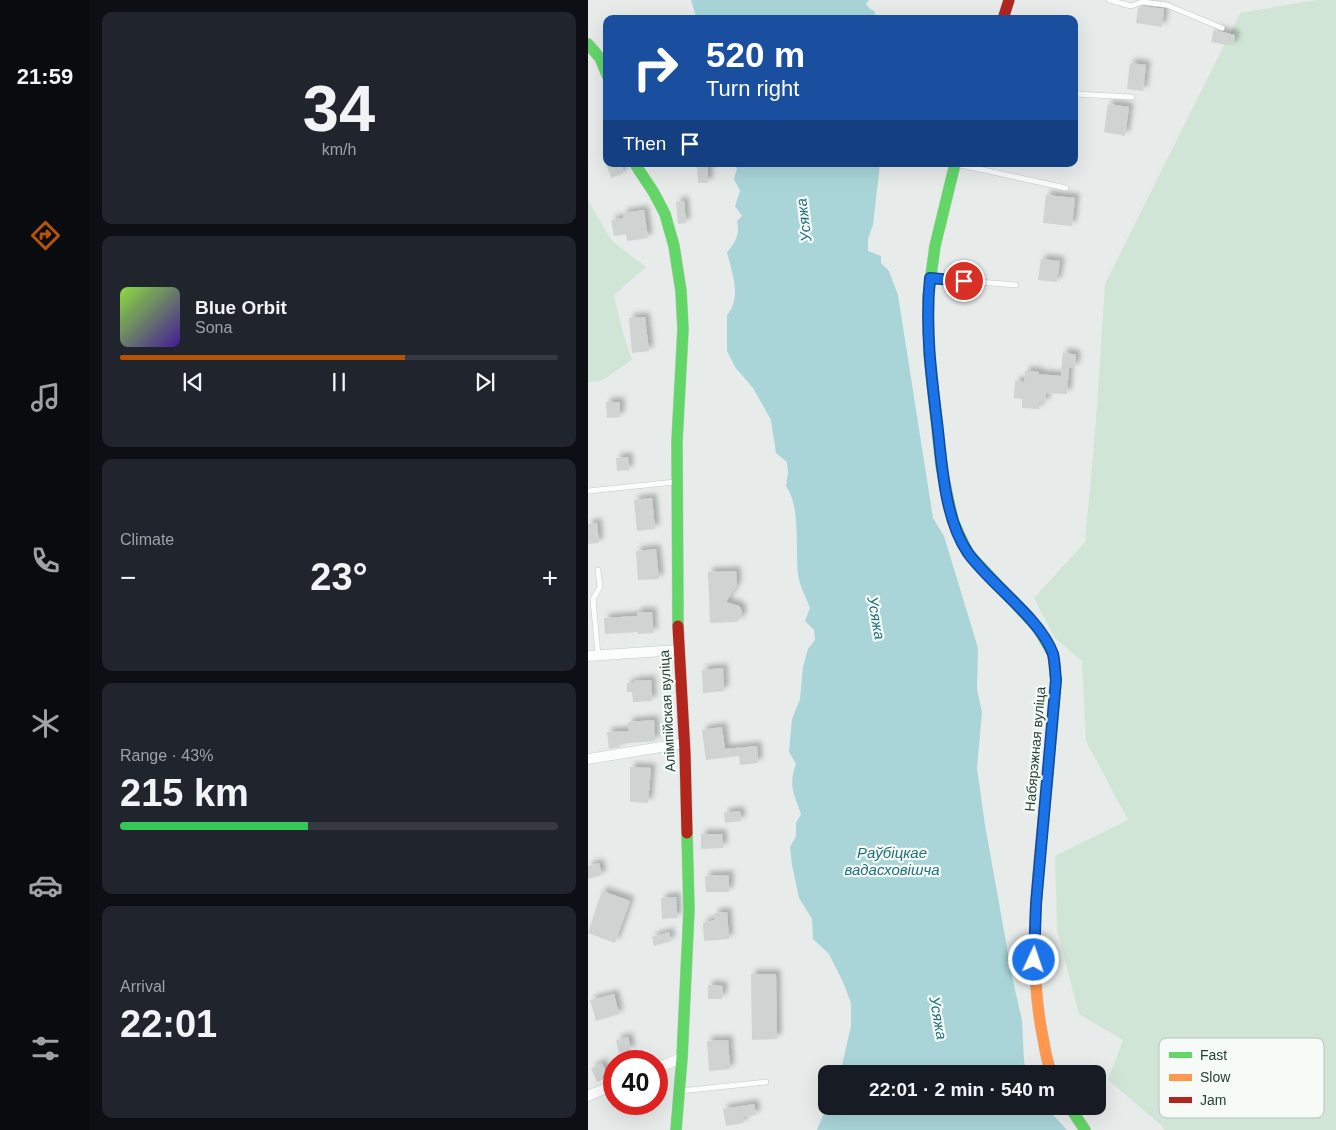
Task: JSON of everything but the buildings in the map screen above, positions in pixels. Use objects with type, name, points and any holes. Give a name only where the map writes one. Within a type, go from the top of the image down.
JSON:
[{"type":"street","points":[[1004,15],[1009,0]]},
{"type":"street","points":[[588,44],[597,53],[603,64]]},
{"type":"street","name":"Алімпійская вуліца","points":[[637,167],[665,214],[674,246],[681,291],[683,329],[677,441],[678,650],[685,743],[688,910],[682,1058],[676,1130]]},
{"type":"street","name":"Набярэжная вуліца","points":[[954,167],[936,238],[928,297],[930,357],[944,481],[952,519],[967,551],[988,578],[1044,635],[1053,655],[1056,680],[1037,894],[1034,960],[1039,1018],[1048,1065]]},
{"type":"street","points":[[593,656],[678,650]]},
{"type":"street","points":[[588,759],[685,743]]},
{"type":"street","points":[[668,1064],[682,1058]]},
{"type":"street","points":[[588,1096],[603,1090]]},
{"type":"street","points":[[1076,1115],[1085,1130]]},
{"type":"lane","points":[[1109,0],[1131,6],[1142,2],[1167,5],[1222,28]]},
{"type":"lane","points":[[1078,94],[1132,97]]},
{"type":"lane","points":[[969,167],[1066,188]]},
{"type":"lane","points":[[930,278],[1016,285]]},
{"type":"lane","points":[[588,491],[678,482]]},
{"type":"lane","points":[[593,656],[590,599],[600,586],[598,570]]},
{"type":"lane","points":[[680,1091],[766,1082]]},
{"type":"green space","points":[[1316,0],[1336,0],[1336,1130],[1164,1130],[1161,1125],[1108,1080],[1123,1040],[1079,1014],[1057,930],[1055,856],[1128,820],[1086,741],[1082,661],[1054,637],[1034,598],[1085,542],[1096,421],[1105,284],[1240,13]]},
{"type":"green space","points":[[588,200],[612,241],[646,267],[614,295],[632,360],[601,381],[588,382]]},
{"type":"water","points":[[691,0],[869,0],[866,4],[876,15],[696,15]]},
{"type":"water","name":"Раўбіцкае вадасховішча","points":[[736,167],[880,167],[873,225],[868,239],[868,251],[881,256],[881,263],[889,271],[898,295],[933,518],[944,536],[978,648],[977,690],[982,712],[977,768],[985,825],[1013,981],[1022,1020],[1025,1065],[842,1065],[851,1026],[851,1003],[829,954],[813,939],[812,919],[799,898],[790,847],[796,836],[796,823],[801,814],[792,784],[796,764],[789,752],[792,719],[800,699],[803,667],[808,649],[815,640],[814,630],[805,621],[810,608],[799,578],[796,516],[791,495],[786,486],[787,462],[776,453],[771,420],[753,388],[735,367],[727,351],[727,315],[734,301],[735,285],[727,252],[736,238],[738,230],[737,221],[742,216],[735,206],[740,191],[734,179]]},
{"type":"water","points":[[823,1115],[1053,1115],[1067,1130],[817,1130]]},
{"type":"traffic: fast","points":[[588,44],[600,58],[603,65]]},
{"type":"traffic: fast","points":[[637,167],[665,214],[674,246],[681,291],[683,329],[677,441],[678,626]]},
{"type":"traffic: fast","points":[[954,167],[935,246],[928,297],[929,354],[941,465],[953,521],[968,553],[1038,628],[1053,654],[1056,680],[1048,773]]},
{"type":"traffic: fast","points":[[676,1130],[682,1058],[689,910],[687,833]]},
{"type":"traffic: fast","points":[[1075,1115],[1085,1130]]},
{"type":"traffic: slow","points":[[1048,773],[1038,871],[1035,969],[1037,1001],[1049,1065]]},
{"type":"traffic: jam","points":[[1004,15],[1009,0]]},
{"type":"traffic: jam","points":[[678,626],[687,833]]},
{"type":"route","points":[[964,281],[930,278],[928,297],[931,374],[944,481],[952,519],[967,551],[988,578],[1044,635],[1053,655],[1056,680],[1036,904],[1034,960]]},
{"type":"water label","name":"Усяжа","points":[[804,220]]},
{"type":"water label","name":"Усяжа","points":[[876,618]]},
{"type":"water label","name":"Усяжа","points":[[938,1018]]}]
